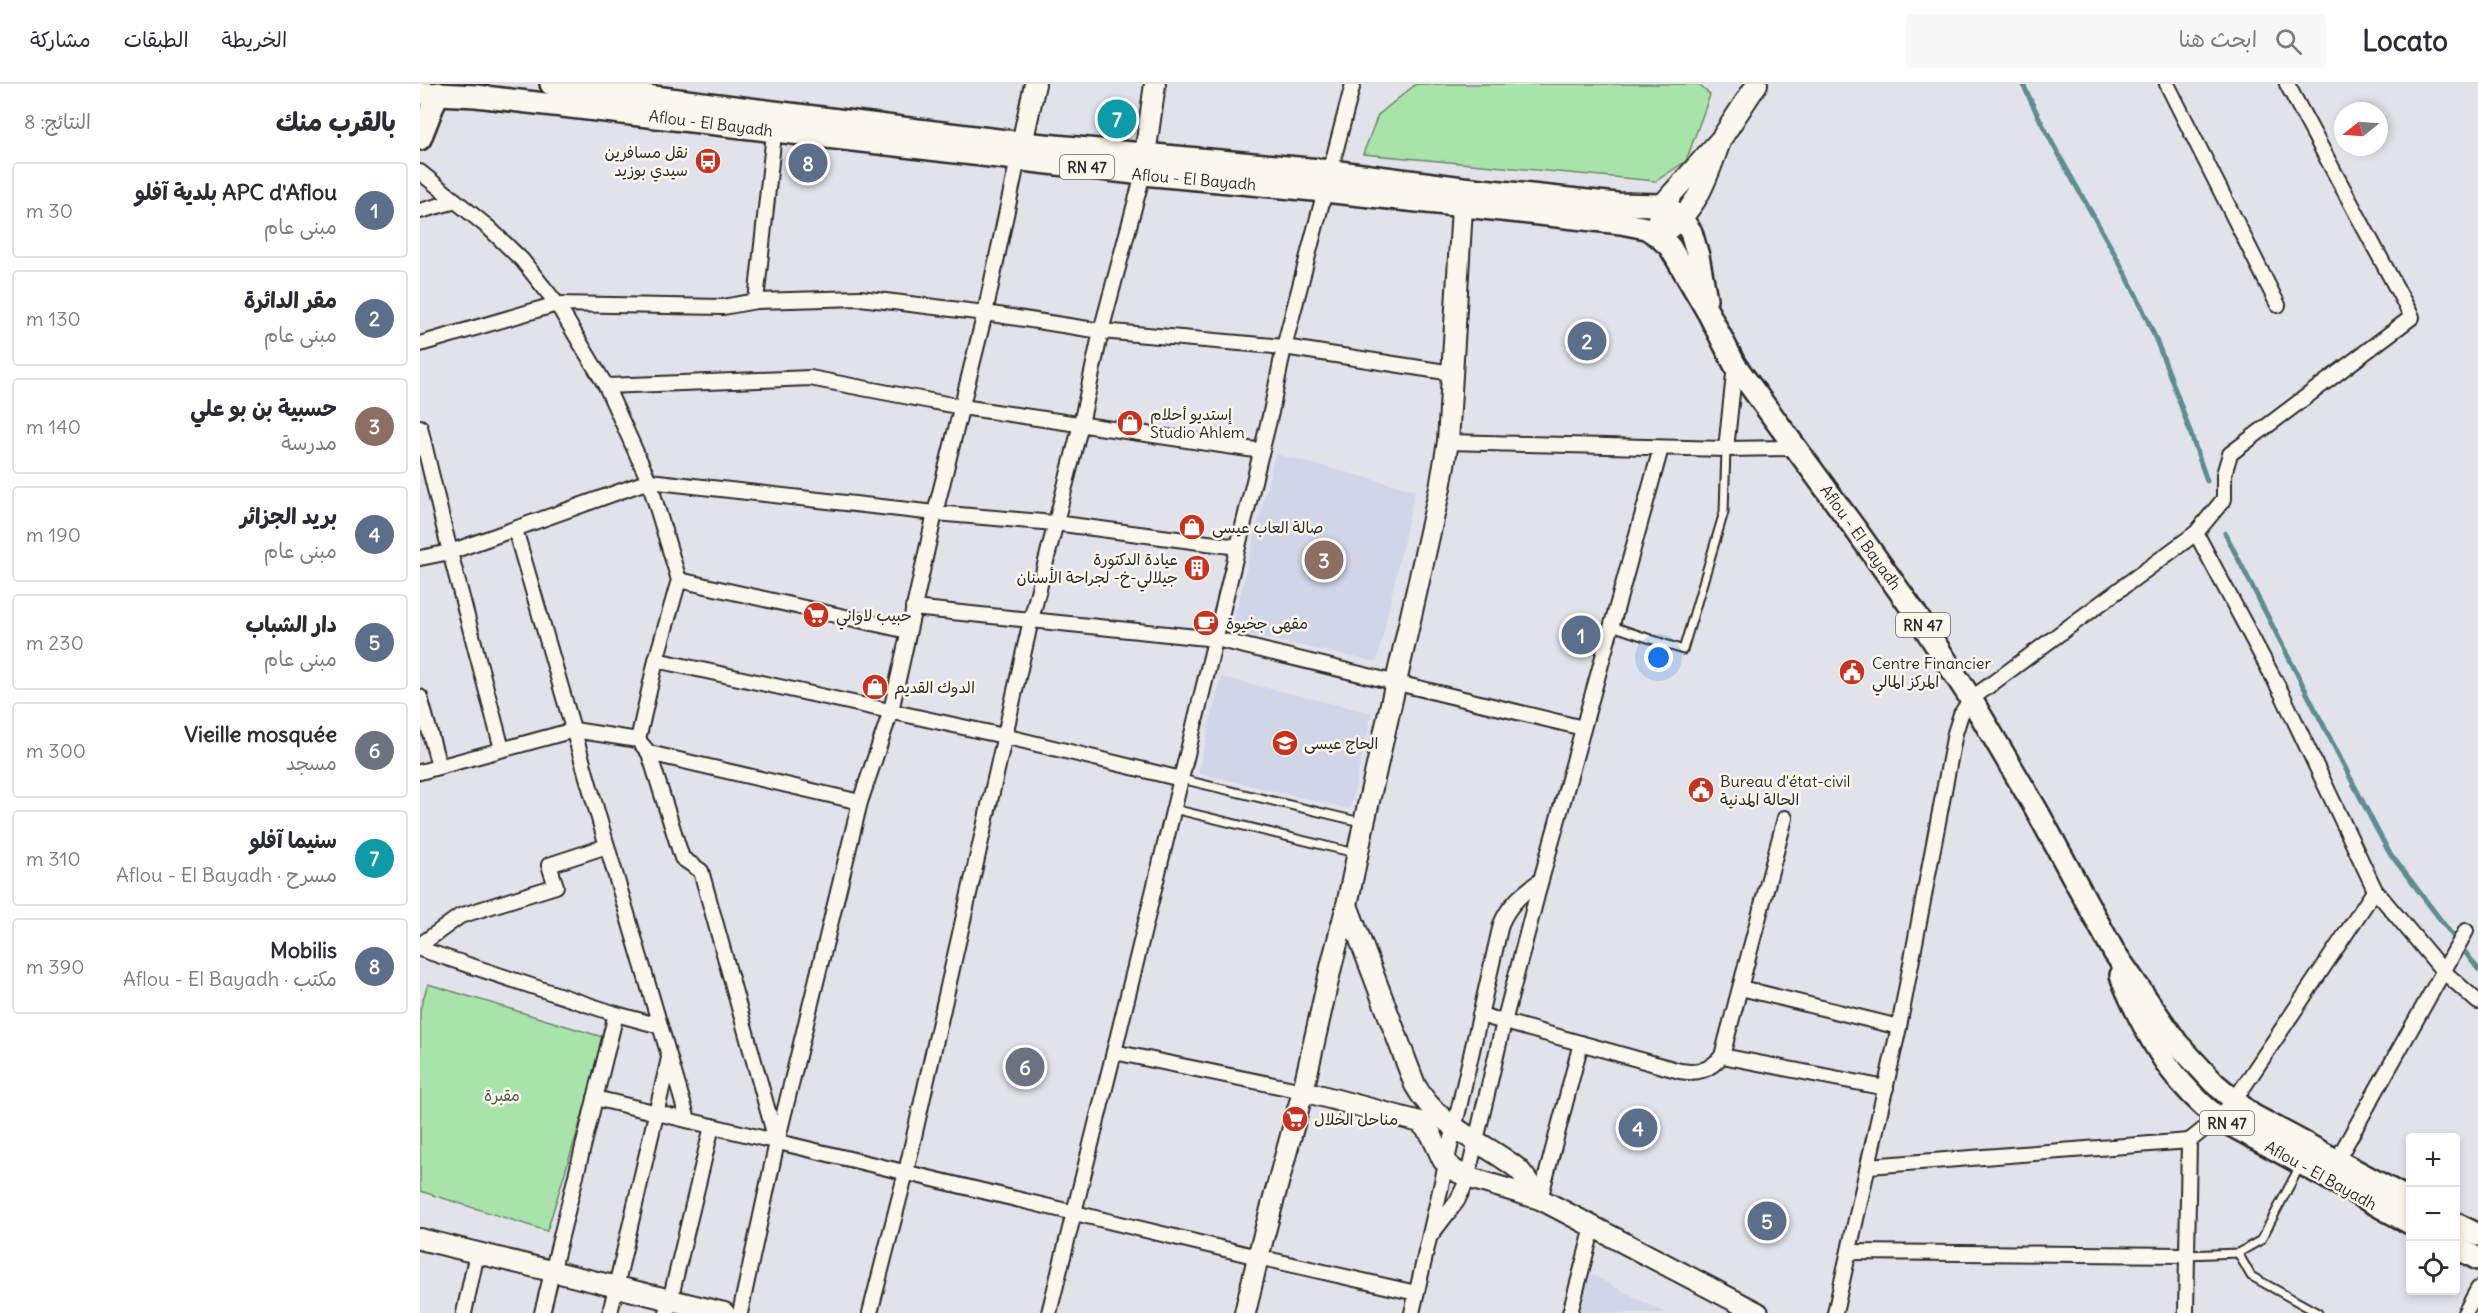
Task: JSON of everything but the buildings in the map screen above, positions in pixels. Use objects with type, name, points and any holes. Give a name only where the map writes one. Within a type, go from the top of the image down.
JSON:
[{"type":"main road","name":"Aflou - El Bayadh","points":[[551,84],[637,105]]},
{"type":"main road","name":"Aflou - El Bayadh","points":[[429,93],[637,105],[1143,165],[1327,181],[1462,197],[1646,228],[1670,247],[1709,314],[1735,365],[1915,613],[1971,699],[2036,809],[2114,952],[2177,1043],[2195,1064],[2234,1101],[2271,1127],[2304,1156],[2336,1162],[2406,1198]]},
{"type":"main road","points":[[420,139],[429,93]]},
{"type":"main road","name":"Aflou - El Bayadh","points":[[1462,197],[1662,205]]},
{"type":"main road","points":[[1662,205],[1671,208],[1683,219]]},
{"type":"main road","name":"Aflou - El Bayadh","points":[[1683,219],[1695,244],[1709,314]]},
{"type":"main road","name":"Aflou - El Bayadh","points":[[2114,952],[2124,983],[2160,1056],[2190,1093],[2218,1118],[2304,1156],[2406,1220]]},
{"type":"main road","points":[[2460,1226],[2478,1235]]},
{"type":"main road","points":[[2460,1249],[2478,1259]]},
{"type":"street","points":[[740,1313],[777,1142],[860,802],[891,711],[934,513],[985,313],[1035,84]]},
{"type":"street","points":[[870,1313],[906,1172],[1031,620],[1143,165],[1155,84]]},
{"type":"street","points":[[1049,1313],[1262,451],[1284,347],[1353,84]]},
{"type":"street","points":[[1658,236],[1658,219],[1662,205],[1721,139],[1757,84]]},
{"type":"street","points":[[2167,84],[2278,305]]},
{"type":"street","points":[[1835,1313],[1899,1027],[1955,733],[1961,714],[1971,699],[2196,533],[2224,499],[2224,474],[2230,454],[2412,317],[2287,84]]},
{"type":"street","points":[[756,301],[775,121]]},
{"type":"street","points":[[1658,236],[1683,219],[1701,191],[1721,139]]},
{"type":"street","points":[[422,171],[489,228],[522,260],[557,304],[606,386],[649,481],[679,580],[656,660],[638,741]]},
{"type":"street","points":[[1245,1313],[1258,1257],[1304,1091],[1448,442],[1462,197]]},
{"type":"street","points":[[420,211],[456,201]]},
{"type":"street","points":[[420,344],[557,304],[723,307],[756,301],[860,298],[985,313],[1101,331],[1284,347],[1452,373]]},
{"type":"street","points":[[1726,450],[1735,365]]},
{"type":"street","points":[[606,386],[810,378],[962,407],[1262,451]]},
{"type":"street","points":[[420,427],[502,749]]},
{"type":"street","points":[[1448,442],[1726,450],[1795,448]]},
{"type":"street","points":[[1431,1235],[1460,1195],[1467,1176],[1541,880],[1661,448]]},
{"type":"street","points":[[420,558],[450,552],[649,481],[934,513],[1055,523],[1238,547]]},
{"type":"street","points":[[515,529],[688,1120]]},
{"type":"street","points":[[2196,533],[2282,694],[2375,890],[2478,1002]]},
{"type":"street","points":[[679,580],[908,631]]},
{"type":"street","points":[[913,608],[1216,639],[1583,728]]},
{"type":"street","points":[[656,660],[1004,736],[1182,779]]},
{"type":"street","points":[[420,697],[439,766]]},
{"type":"street","points":[[420,772],[574,730],[638,741],[649,753],[682,858],[701,871],[777,1142]]},
{"type":"street","points":[[649,753],[860,802]]},
{"type":"street","points":[[1480,1015],[1690,1073],[1708,1069],[1722,1056],[1785,818]]},
{"type":"street","points":[[420,947],[460,916],[556,886],[549,866],[606,846]]},
{"type":"street","points":[[1412,1313],[1504,916],[1518,897],[1541,880]]},
{"type":"street","points":[[1869,1166],[2189,1141],[2218,1118],[2234,1101],[2375,890]]},
{"type":"street","points":[[1347,905],[1415,1084],[1428,1105],[1475,1143],[1519,1170],[1540,1199]]},
{"type":"street","points":[[2336,1162],[2466,931]]},
{"type":"street","points":[[420,947],[616,1014],[660,1026]]},
{"type":"street","points":[[1332,963],[1353,960],[1369,962]]},
{"type":"street","points":[[1741,987],[1899,1027]]},
{"type":"street","points":[[542,1313],[616,1014]]},
{"type":"street","points":[[1540,1199],[1581,1043]]},
{"type":"street","points":[[1114,1052],[1304,1091],[1420,1122],[1431,1134],[1446,1164],[1467,1176],[1540,1199],[1758,1313]]},
{"type":"street","points":[[610,1313],[669,1056]]},
{"type":"street","points":[[1722,1056],[1886,1088]]},
{"type":"street","points":[[595,1098],[1416,1293]]},
{"type":"street","points":[[668,1306],[712,1126]]},
{"type":"street","points":[[2186,1313],[2189,1141]]},
{"type":"street","points":[[1570,1313],[1593,1227]]},
{"type":"street","points":[[420,1239],[616,1287],[668,1306],[724,1313]]},
{"type":"street","points":[[1849,1252],[2186,1255]]},
{"type":"street","points":[[464,1313],[477,1253]]},
{"type":"street","points":[[2465,1313],[2478,1289]]},
{"type":"lane","points":[[1612,626],[1683,650],[1724,512],[1726,450]]},
{"type":"lane","points":[[1182,779],[1364,823]]},
{"type":"lane","points":[[1174,809],[1358,853]]},
{"type":"lane","points":[[2186,1255],[2238,1253],[2261,1240],[2304,1156]]},
{"type":"lane","points":[[2238,1253],[2251,1276],[2318,1313]]},
{"type":"shaded area","points":[[1275,454],[1415,490],[1377,662],[1231,631]]},
{"type":"shaded area","name":"الحاج عيسى","points":[[1221,677],[1372,713],[1350,809],[1198,773]]},
{"type":"shaded area","points":[[1589,1273],[1665,1313],[1580,1313]]},
{"type":"green space","points":[[1416,84],[1698,84],[1710,95],[1686,161],[1656,181],[1363,154],[1378,115]]},
{"type":"green space","name":"مقبرة","points":[[428,984],[606,1038],[547,1231],[420,1191],[420,1009]]},
{"type":"waterway","points":[[2023,84],[2047,133],[2139,302],[2171,378],[2207,481]]},
{"type":"waterway","points":[[2225,533],[2389,852],[2478,969]]},
{"type":"place","name":"سنيما آفلو","points":[[1117,119]]},
{"type":"place","name":"نقل مسافرين سيدي بوزيد","points":[[708,161]]},
{"type":"place","name":"Mobilis","points":[[808,163]]},
{"type":"place","name":"مقر الدائرة","points":[[1587,341]]},
{"type":"place","name":"إستديو أحلام Studio Ahlem","points":[[1130,423]]},
{"type":"place","name":"صالة العاب عيسى","points":[[1192,527]]},
{"type":"place","name":"حسبية بن بو علي","points":[[1324,560]]},
{"type":"place","name":"عيادة الدكتورة جيلالي-خ- لجراحة الأسنان","points":[[1197,568]]},
{"type":"place","name":"حبيب لاواني","points":[[816,615]]},
{"type":"place","name":"مقهى جخيوة","points":[[1206,623]]},
{"type":"place","name":"APC d'Aflou بلدية آفلو","points":[[1581,635]]},
{"type":"place","name":"Centre Financier المركز المالي","points":[[1852,672]]},
{"type":"place","name":"الدوك القديم","points":[[875,687]]},
{"type":"place","name":"الحاج عيسى","points":[[1285,743]]},
{"type":"place","name":"Bureau d'état-civil الحالة المدنية","points":[[1701,790]]},
{"type":"place","name":"Vieille mosquée","points":[[1025,1067]]},
{"type":"place","name":"مناحل الخلال","points":[[1295,1119]]},
{"type":"place","name":"بريد الجزائر","points":[[1638,1128]]},
{"type":"place","name":"دار الشباب","points":[[1767,1221]]}]
